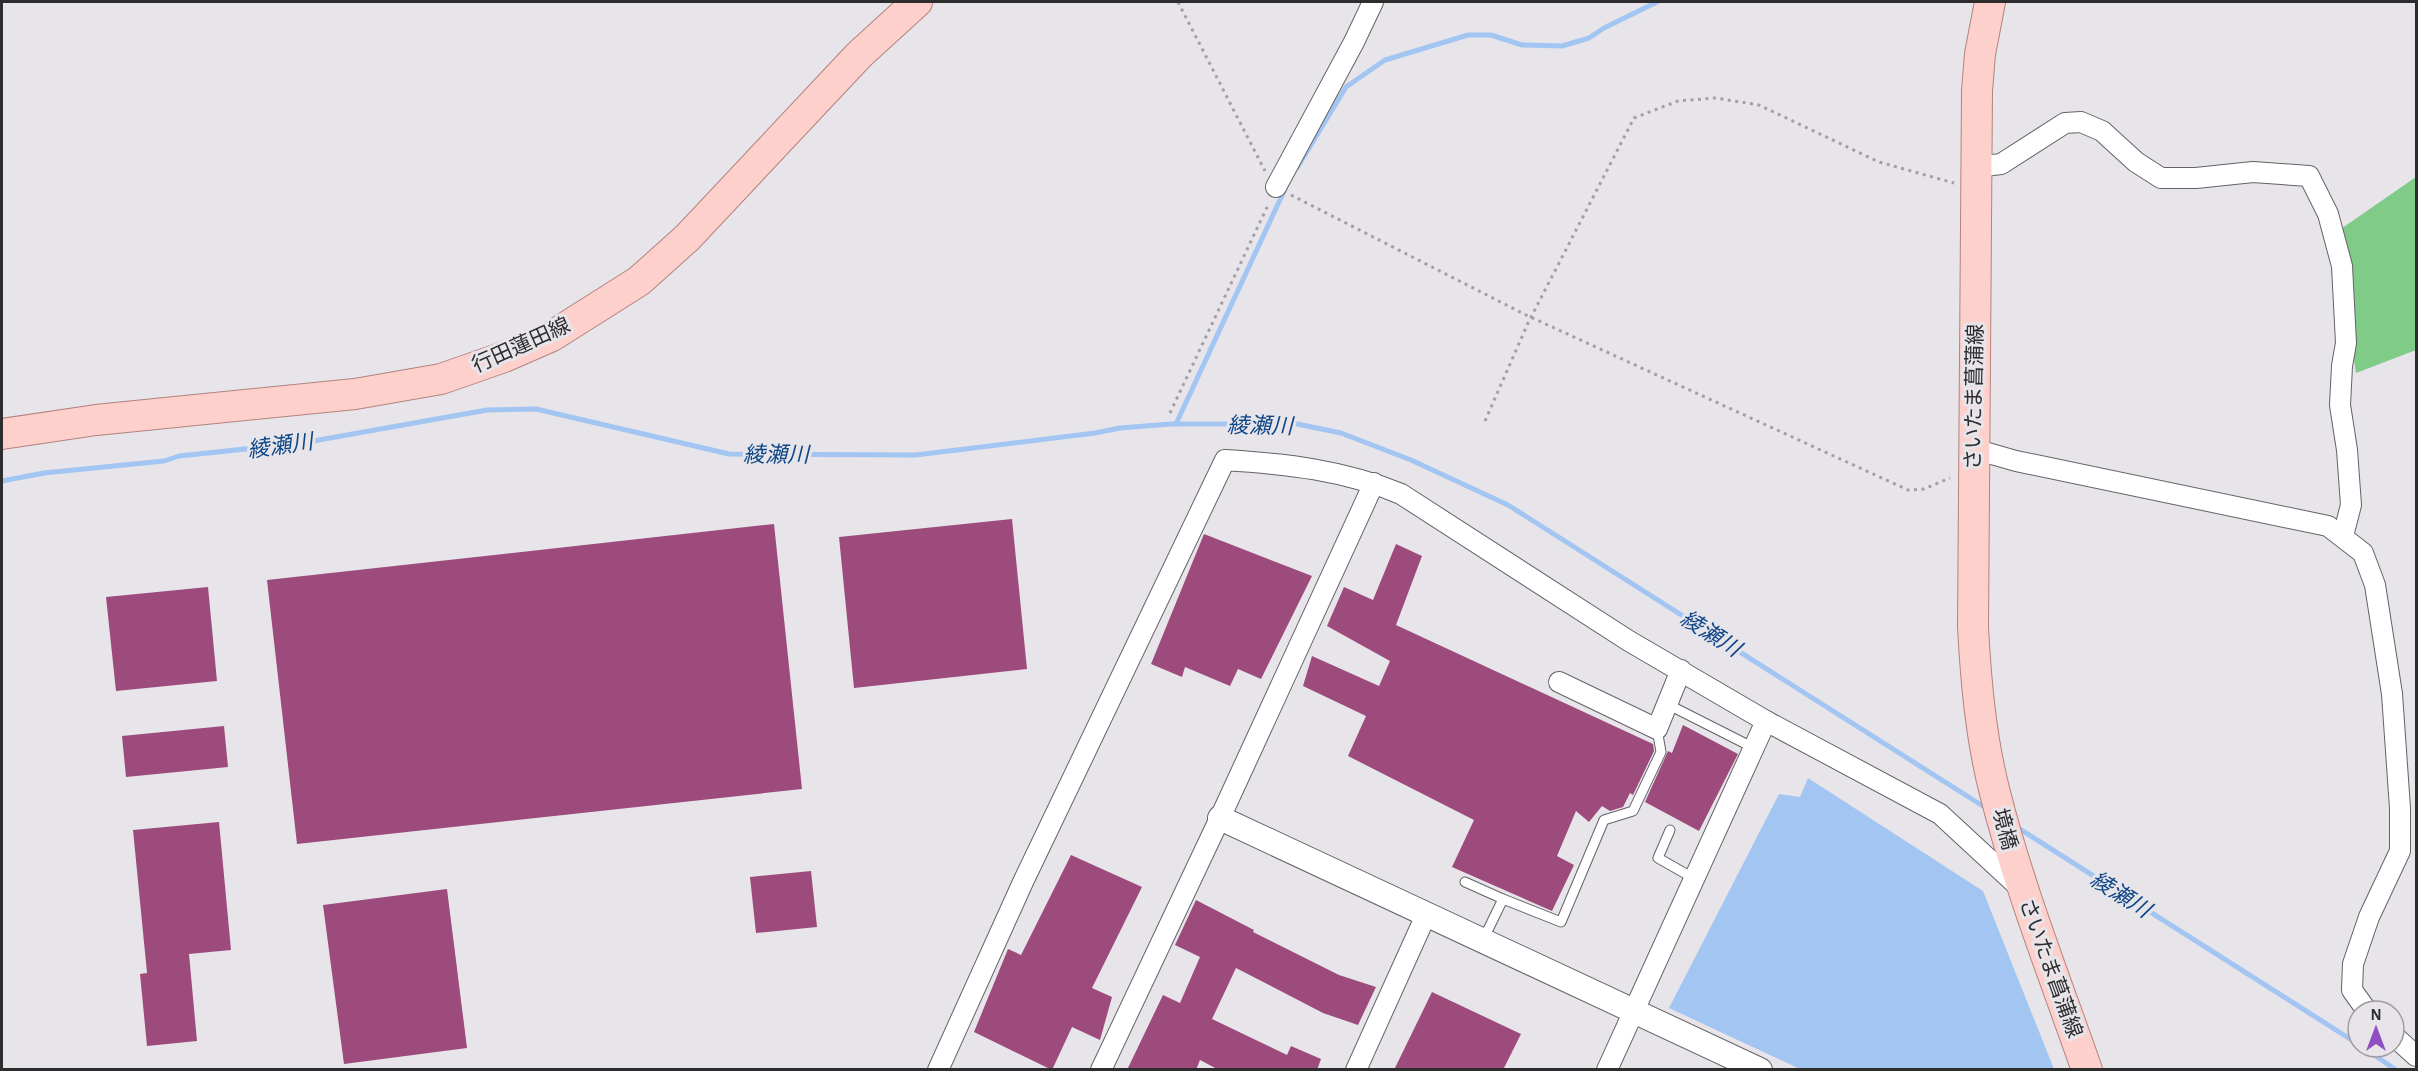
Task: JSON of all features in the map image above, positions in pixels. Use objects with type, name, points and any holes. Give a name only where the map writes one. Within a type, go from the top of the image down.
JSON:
[{"type":"main road","name":"行田蓮田線","points":[[2,434],[96,420],[355,394],[430,381],[504,357],[552,336],[639,281],[687,238],[860,54],[917,2]]},
{"type":"main road","name":"さいたま菖蒲線","points":[[1990,2],[1980,54],[1976,178],[1973,627],[1980,717],[1995,792]]},
{"type":"main road","name":"境橋","points":[[1995,792],[2019,878]]},
{"type":"main road","name":"さいたま菖蒲線","points":[[2019,878],[2087,1070]]},
{"type":"street","points":[[1276,188],[1373,2]]},
{"type":"street","points":[[1976,178],[2065,123],[2081,122],[2102,130],[2136,162],[2161,178],[2196,178],[2253,172],[2309,176],[2328,214],[2342,266],[2346,344],[2342,366],[2340,405],[2347,450],[2351,505],[2343,536]]},
{"type":"street","points":[[1974,458],[2016,461],[2328,525],[2363,553],[2375,585],[2392,694],[2400,808],[2400,851],[2369,917],[2353,964],[2352,990],[2358,999]]},
{"type":"street","points":[[938,1070],[1023,882],[1225,460],[1284,464],[1336,472],[1401,494],[1629,640],[1766,721],[1940,814],[2019,878]]},
{"type":"street","points":[[1101,1070],[1374,483]]},
{"type":"street","points":[[1559,682],[1657,729],[1681,670]]},
{"type":"street","points":[[1607,1070],[1766,721]]},
{"type":"street","points":[[1220,818],[1760,1070]]},
{"type":"street","points":[[1356,1070],[1426,915]]},
{"type":"lane","points":[[1667,704],[1754,748]]},
{"type":"lane","points":[[1465,882],[1561,922],[1604,820],[1633,812],[1661,752],[1657,729]]},
{"type":"lane","points":[[1670,830],[1658,858],[1695,879]]},
{"type":"lane","points":[[1483,941],[1503,899]]},
{"type":"path","points":[[1178,2],[1276,188],[1526,315],[1908,490],[1924,489],[1974,458]]},
{"type":"path","points":[[1485,421],[1528,323],[1634,118],[1678,101],[1715,98],[1759,105],[1879,162],[1976,178]]},
{"type":"path","points":[[1170,413],[1276,188]]},
{"type":"green space","points":[[2416,177],[2416,350],[2356,373],[2335,233]]},
{"type":"water","points":[[1808,778],[1983,891],[2054,1069],[1800,1069],[1669,1008],[1779,794],[1800,797]]},
{"type":"building","points":[[1012,519],[1027,669],[854,688],[839,537]]},
{"type":"building","points":[[774,524],[802,789],[297,844],[267,580]]},
{"type":"building","points":[[1204,534],[1312,576],[1261,679],[1238,669],[1230,686],[1185,667],[1182,677],[1151,664]]},
{"type":"building","points":[[1396,544],[1422,556],[1396,625],[1653,744],[1654,751],[1633,795],[1630,793],[1623,807],[1610,811],[1602,806],[1589,822],[1576,811],[1557,856],[1574,865],[1552,911],[1452,867],[1474,820],[1348,756],[1366,716],[1303,686],[1312,656],[1379,686],[1390,661],[1327,626],[1344,587],[1373,600]]},
{"type":"building","points":[[208,587],[217,681],[116,691],[106,597]]},
{"type":"building","points":[[1683,725],[1738,754],[1699,831],[1645,802],[1668,751],[1672,753]]},
{"type":"building","points":[[224,726],[228,767],[126,777],[122,736]]},
{"type":"building","points":[[219,822],[231,950],[189,954],[197,1041],[147,1046],[140,974],[147,973],[133,830]]},
{"type":"building","points":[[1071,855],[1142,887],[1092,988],[1112,997],[1100,1040],[1072,1027],[1052,1070],[974,1032],[1008,949],[1021,955]]},
{"type":"building","points":[[811,871],[817,927],[756,933],[750,877]]},
{"type":"building","points":[[447,889],[467,1048],[344,1064],[323,905]]},
{"type":"building","points":[[1196,900],[1254,930],[1253,932],[1339,975],[1376,987],[1358,1025],[1323,1013],[1236,968],[1212,1019],[1287,1055],[1291,1046],[1321,1059],[1317,1070],[1219,1070],[1200,1060],[1196,1070],[1127,1070],[1163,995],[1180,1003],[1200,957],[1175,945]]},
{"type":"building","points":[[1432,992],[1521,1034],[1503,1070],[1394,1070]]},
{"type":"waterway","points":[[1297,168],[1346,87],[1385,60],[1468,35],[1491,35],[1522,45],[1562,46],[1589,38],[1604,28],[1657,2]]},
{"type":"waterway","points":[[1176,424],[1285,189]]},
{"type":"waterway","name":"綾瀬川","points":[[2,481],[44,473],[164,461],[179,456],[302,443],[487,410],[536,409],[729,454],[916,455],[1120,428],[1171,424],[1297,424],[1341,433],[1411,460],[1508,505],[1986,808]]},
{"type":"waterway","name":"綾瀬川","points":[[2015,826],[2346,1036]]},
{"type":"waterway","name":"綾瀬川","points":[[2380,1059],[2396,1070]]}]
